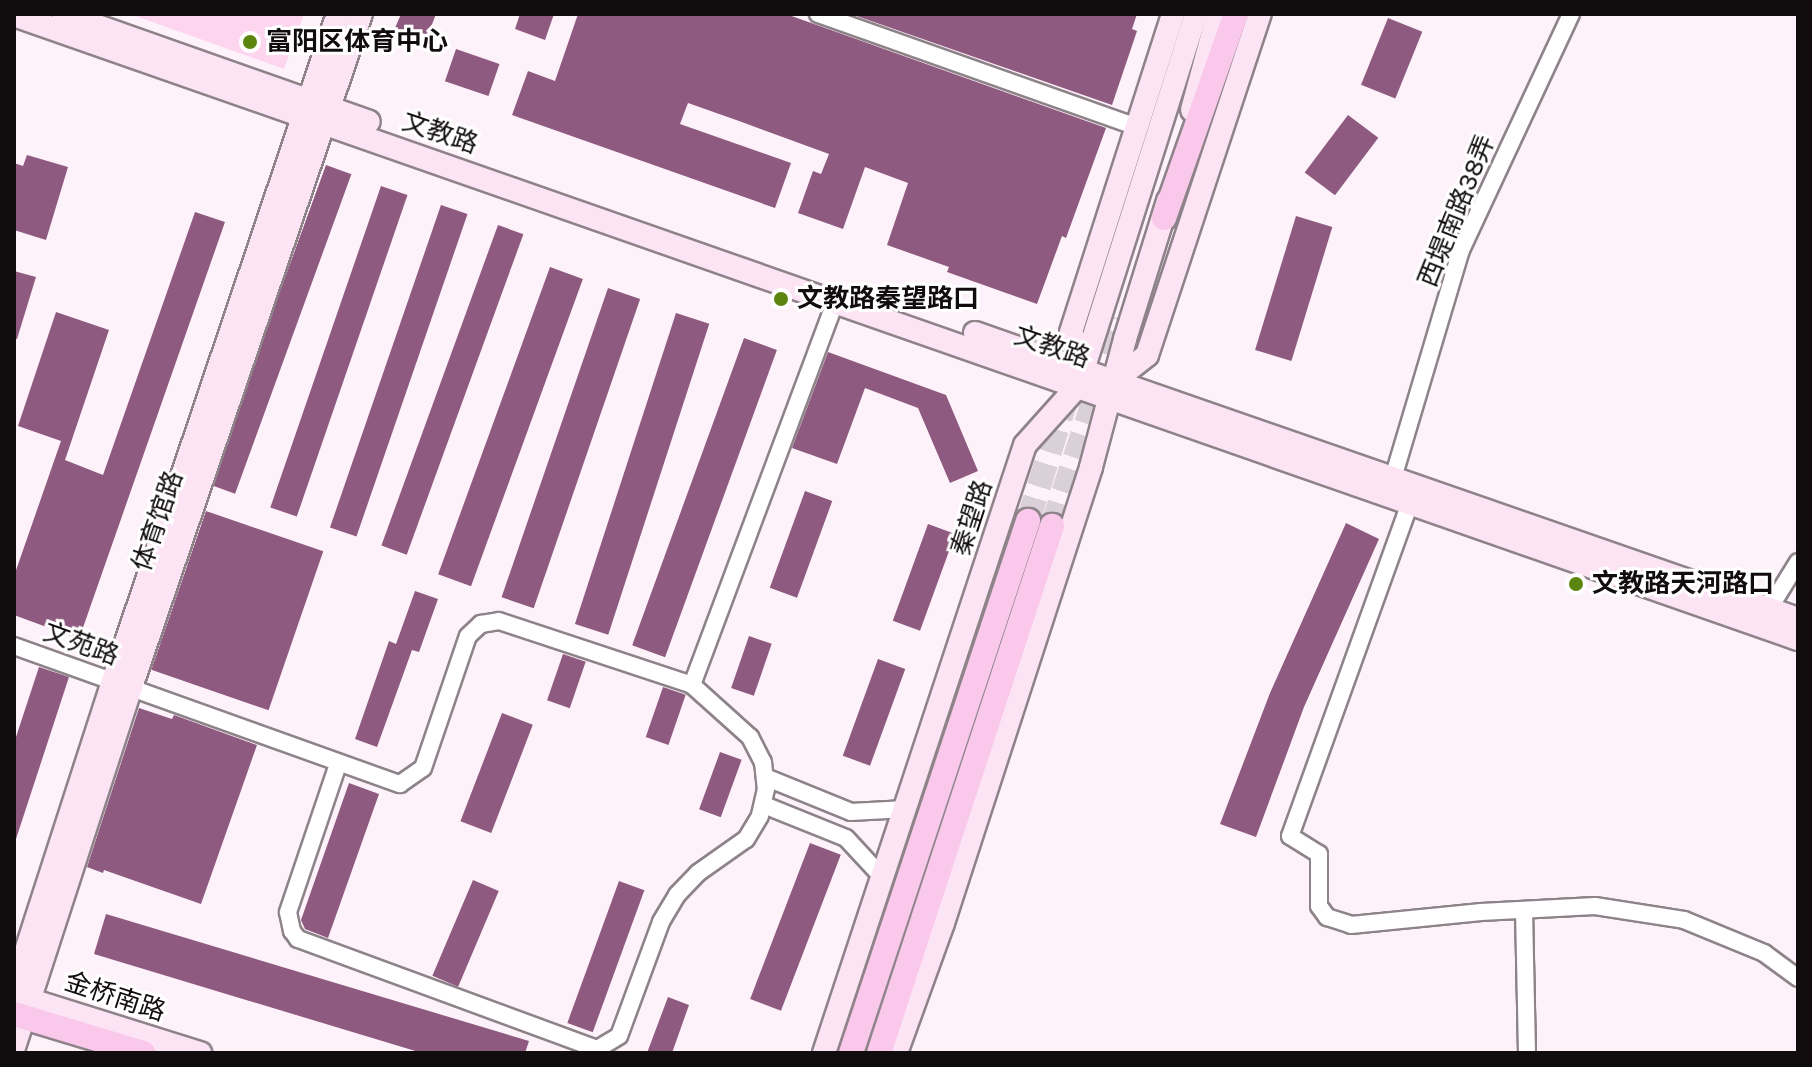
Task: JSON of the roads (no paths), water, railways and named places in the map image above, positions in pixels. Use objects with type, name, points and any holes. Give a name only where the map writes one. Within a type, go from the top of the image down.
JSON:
[{"type":"main road","points":[[1164,218],[1236,14]]},
{"type":"main road","name":"秦望路","points":[[851,1053],[1028,521]]},
{"type":"main road","points":[[879,1053],[1052,526]]},
{"type":"main road","name":"金桥南路","points":[[19,1002],[143,1053]]},
{"type":"street","name":"文教路","points":[[63,14],[315,111],[836,300],[1081,378]]},
{"type":"street","name":"体育馆路","points":[[14,1047],[19,1002],[122,684],[315,111],[338,14]]},
{"type":"street","name":"体育馆路","points":[[315,111],[361,14]]},
{"type":"street","points":[[818,14],[1137,127]]},
{"type":"street","points":[[1081,378],[1071,332],[1173,14]]},
{"type":"street","points":[[1179,70],[1186,14]]},
{"type":"street","name":"秦望路","points":[[824,1053],[1025,445],[1081,378],[1196,14]]},
{"type":"street","points":[[896,1053],[948,908],[1091,467],[1164,218],[1218,14]]},
{"type":"street","points":[[1112,389],[1147,355],[1260,14]]},
{"type":"street","name":"西堤南路38弄","points":[[1393,478],[1461,250],[1571,14]]},
{"type":"street","name":"文教路","points":[[14,15],[315,111],[1081,378],[1410,503],[1798,639]]},
{"type":"street","points":[[338,764],[288,912],[288,922],[298,939],[597,1049],[613,1043],[619,1036],[661,922],[677,895],[698,873],[746,839],[764,805],[763,762],[750,737],[692,685],[836,300]]},
{"type":"street","name":"文教路","points":[[1112,389],[1393,478],[1798,619]]},
{"type":"street","points":[[1410,503],[1290,836],[1319,854],[1319,906],[1327,917],[1351,925],[1595,906],[1684,920],[1764,953],[1798,978]]},
{"type":"street","points":[[1769,609],[1798,562]]},
{"type":"street","name":"文苑路","points":[[14,646],[400,784],[417,776],[426,760],[468,636],[490,621],[692,685]]},
{"type":"street","points":[[765,777],[851,812],[906,809]]},
{"type":"street","points":[[764,805],[846,838],[883,878]]},
{"type":"street","points":[[1524,910],[1527,1053]]},
{"type":"street","name":"金桥南路","points":[[19,1002],[200,1053]]},
{"type":"tunnel","points":[[1052,526],[1121,319]]},
{"type":"tunnel","points":[[1028,521],[1068,394]]},
{"type":"place","name":"富阳区体育中心","points":[[250,42]]},
{"type":"place","name":"文教路秦望路口","points":[[781,299]]},
{"type":"place","name":"文教路天河路口","points":[[1576,584]]}]
